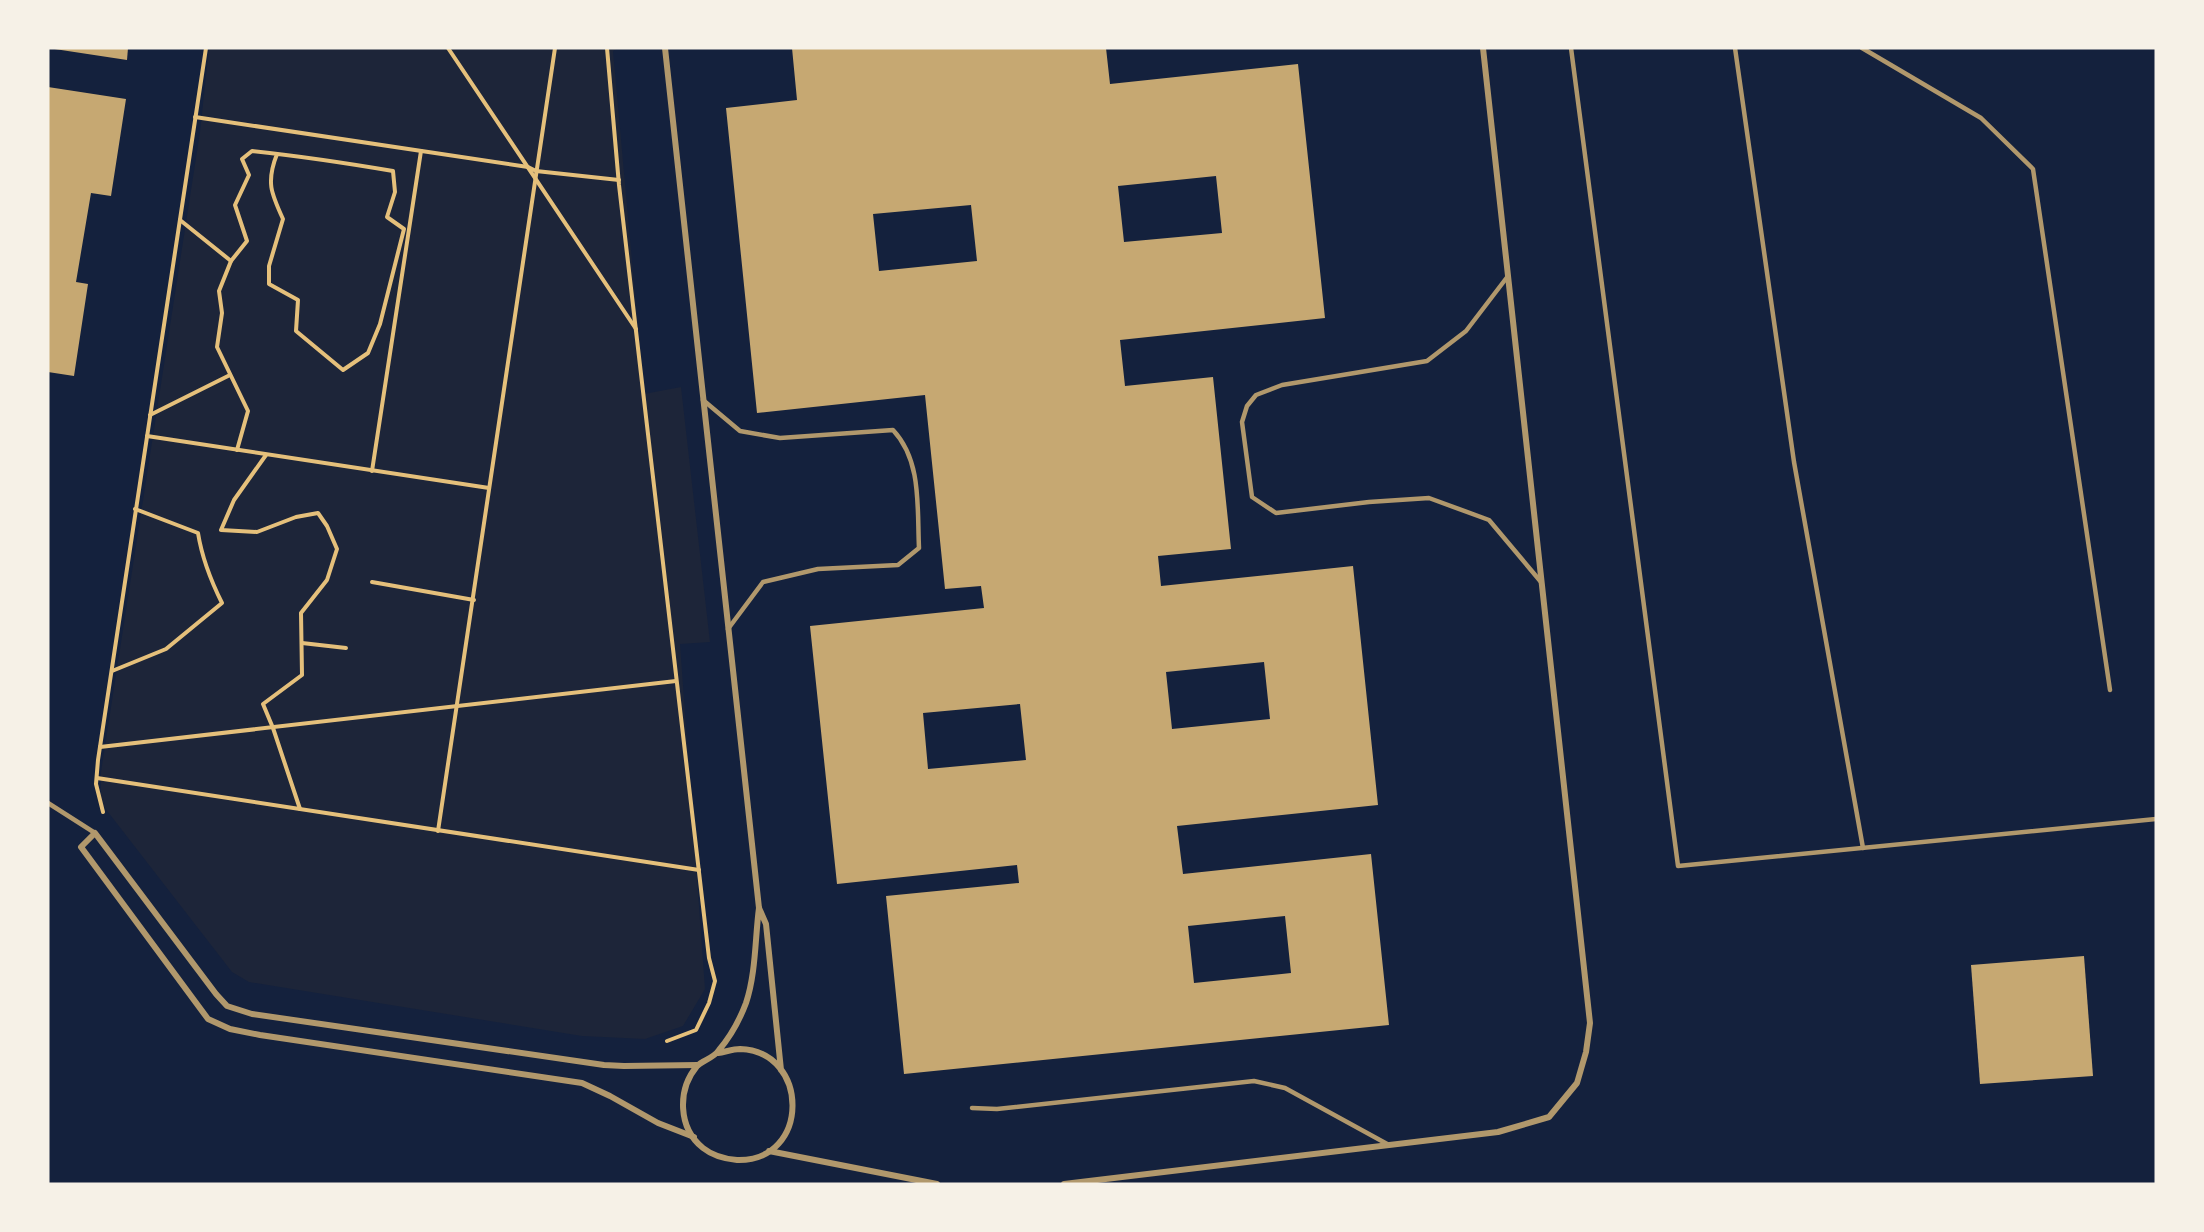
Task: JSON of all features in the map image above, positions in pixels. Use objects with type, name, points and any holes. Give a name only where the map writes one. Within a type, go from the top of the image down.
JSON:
[{"type":"street","points":[[665,48],[759,908],[746,1002],[718,1053]]},
{"type":"street","points":[[1064,1184],[1498,1131],[1549,1117],[1577,1083],[1590,1023],[1484,48]]},
{"type":"street","points":[[694,1137],[658,1123],[582,1083],[260,1035],[230,1029],[208,1019],[81,847],[95,833],[227,1006],[252,1014],[604,1065],[698,1065]]},
{"type":"street","points":[[759,908],[766,924],[781,1070]]},
{"type":"street","points":[[741,1049],[763,1055],[781,1070],[792,1090],[794,1113],[785,1135],[769,1151],[747,1160],[724,1159],[703,1148],[688,1131],[682,1108],[686,1085],[698,1065],[718,1053],[741,1049]]},
{"type":"street","points":[[769,1151],[937,1184]]},
{"type":"lane","points":[[1571,48],[1678,866],[2156,819]]},
{"type":"lane","points":[[1736,48],[1794,462],[1863,848]]},
{"type":"lane","points":[[1862,48],[1981,118],[2034,169],[2110,690]]},
{"type":"lane","points":[[1508,275],[1466,332],[1427,360],[1282,384],[1256,395],[1247,406],[1242,422],[1252,497],[1276,513],[1369,502],[1429,498],[1489,520],[1542,584]]},
{"type":"lane","points":[[703,400],[740,431],[780,438],[892,430],[904,442],[916,475],[919,548],[898,565],[818,569],[763,582],[728,629]]},
{"type":"lane","points":[[48,803],[95,833]]},
{"type":"lane","points":[[972,1108],[997,1109],[1254,1081],[1285,1089],[1389,1145]]},
{"type":"path","points":[[109,820],[101,810],[97,778],[100,747],[206,48]]},
{"type":"path","points":[[448,48],[636,330]]},
{"type":"path","points":[[438,831],[555,48]]},
{"type":"path","points":[[608,48],[619,180],[676,681],[709,958],[715,981],[709,1003],[696,1030],[663,1042]]},
{"type":"path","points":[[195,117],[528,167],[536,171],[619,180]]},
{"type":"path","points":[[237,450],[248,411],[217,347],[222,313],[219,291],[231,261],[246,241],[235,205],[249,175],[242,159],[252,151],[277,153],[330,160],[393,171],[395,192],[387,217],[404,229],[380,324],[368,353],[342,370],[296,331],[298,300],[269,284],[269,266],[283,219],[271,192],[272,167],[277,153]]},
{"type":"path","points":[[372,471],[422,151]]},
{"type":"path","points":[[179,219],[231,261]]},
{"type":"path","points":[[149,416],[230,375]]},
{"type":"path","points":[[147,436],[489,488]]},
{"type":"path","points":[[266,455],[234,500],[221,530],[257,532],[296,517],[318,513],[327,526],[337,549],[327,580],[301,613],[302,675],[263,704],[300,809]]},
{"type":"path","points":[[111,671],[166,649],[222,603],[207,572],[198,533],[135,509]]},
{"type":"path","points":[[372,582],[474,600]]},
{"type":"path","points":[[302,643],[346,648]]},
{"type":"path","points":[[100,747],[676,681]]},
{"type":"path","points":[[97,778],[699,870]]},
{"type":"shaded area","points":[[209,48],[618,48],[613,51],[644,394],[681,387],[710,642],[680,644],[705,989],[683,1026],[645,1039],[582,1036],[249,982],[232,972],[101,803],[101,772],[200,132]]},
{"type":"building","points":[[48,48],[128,48],[127,60]]},
{"type":"building","points":[[792,48],[1106,48],[1110,84],[1298,64],[1325,318],[1120,340],[1125,386],[1213,377],[1231,549],[1158,556],[1161,586],[1353,566],[1378,805],[1177,826],[1183,874],[1371,854],[1389,1025],[904,1074],[886,896],[1019,883],[1017,865],[837,884],[810,626],[984,608],[981,586],[945,589],[925,395],[757,413],[726,108],[797,100]],"holes":[[[1216,176],[1222,233],[1124,242],[1118,186]],[[971,205],[977,261],[879,271],[873,214]],[[1264,662],[1270,719],[1172,729],[1166,672]],[[1020,704],[1026,760],[928,769],[923,713]],[[1285,916],[1291,973],[1194,983],[1188,926]]]},
{"type":"building","points":[[48,87],[126,99],[111,196],[91,193],[76,282],[88,284],[74,376],[48,372]]},
{"type":"building","points":[[2084,956],[2093,1076],[1980,1084],[1971,965]]}]
